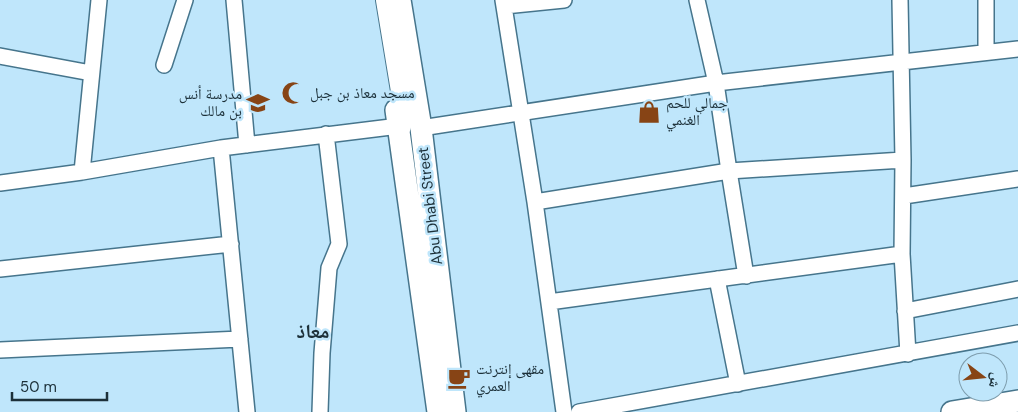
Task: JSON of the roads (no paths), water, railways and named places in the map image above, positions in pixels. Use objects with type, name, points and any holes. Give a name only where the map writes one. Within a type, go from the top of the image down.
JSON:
[{"type":"main road","points":[[376,0],[410,127]]},
{"type":"main road","points":[[388,0],[410,127]]},
{"type":"main road","name":"Abu Dhabi Street","points":[[400,0],[410,127],[446,411]]},
{"type":"main road","points":[[952,412],[1018,401]]},
{"type":"street","points":[[82,172],[99,0]]},
{"type":"street","points":[[164,65],[185,0]]},
{"type":"street","points":[[234,0],[247,145]]},
{"type":"street","points":[[564,0],[504,3],[535,202],[564,412]]},
{"type":"street","points":[[697,0],[716,83],[728,171],[746,276]]},
{"type":"street","points":[[900,0],[904,196],[902,254],[908,354]]},
{"type":"street","points":[[986,0],[986,52]]},
{"type":"street","points":[[0,183],[82,172],[221,148],[326,134],[410,127],[522,114],[716,83],[1018,49]]},
{"type":"street","points":[[0,56],[91,73]]},
{"type":"street","points":[[320,412],[322,353],[329,268],[339,244],[326,134]]},
{"type":"street","points":[[221,148],[247,412]]},
{"type":"street","points":[[535,202],[728,171],[903,160]]},
{"type":"street","points":[[904,196],[1018,179]]},
{"type":"street","points":[[0,269],[231,244]]},
{"type":"street","points":[[549,302],[902,254]]},
{"type":"street","points":[[717,279],[738,384]]},
{"type":"street","points":[[905,311],[1018,289]]},
{"type":"street","points":[[580,412],[1018,333]]},
{"type":"street","points":[[0,350],[240,339]]},
{"type":"place","name":"مسجد معاذ بن جبل","points":[[293,93]]},
{"type":"place","name":"مدرسة أنس بن مالك","points":[[258,103]]},
{"type":"place","name":"جمالي للحم الغنمي","points":[[649,112]]},
{"type":"place","name":"مقهى إنترنت العمري","points":[[459,378]]},
{"type":"district","name":"معاذ","points":[[313,331]]}]
